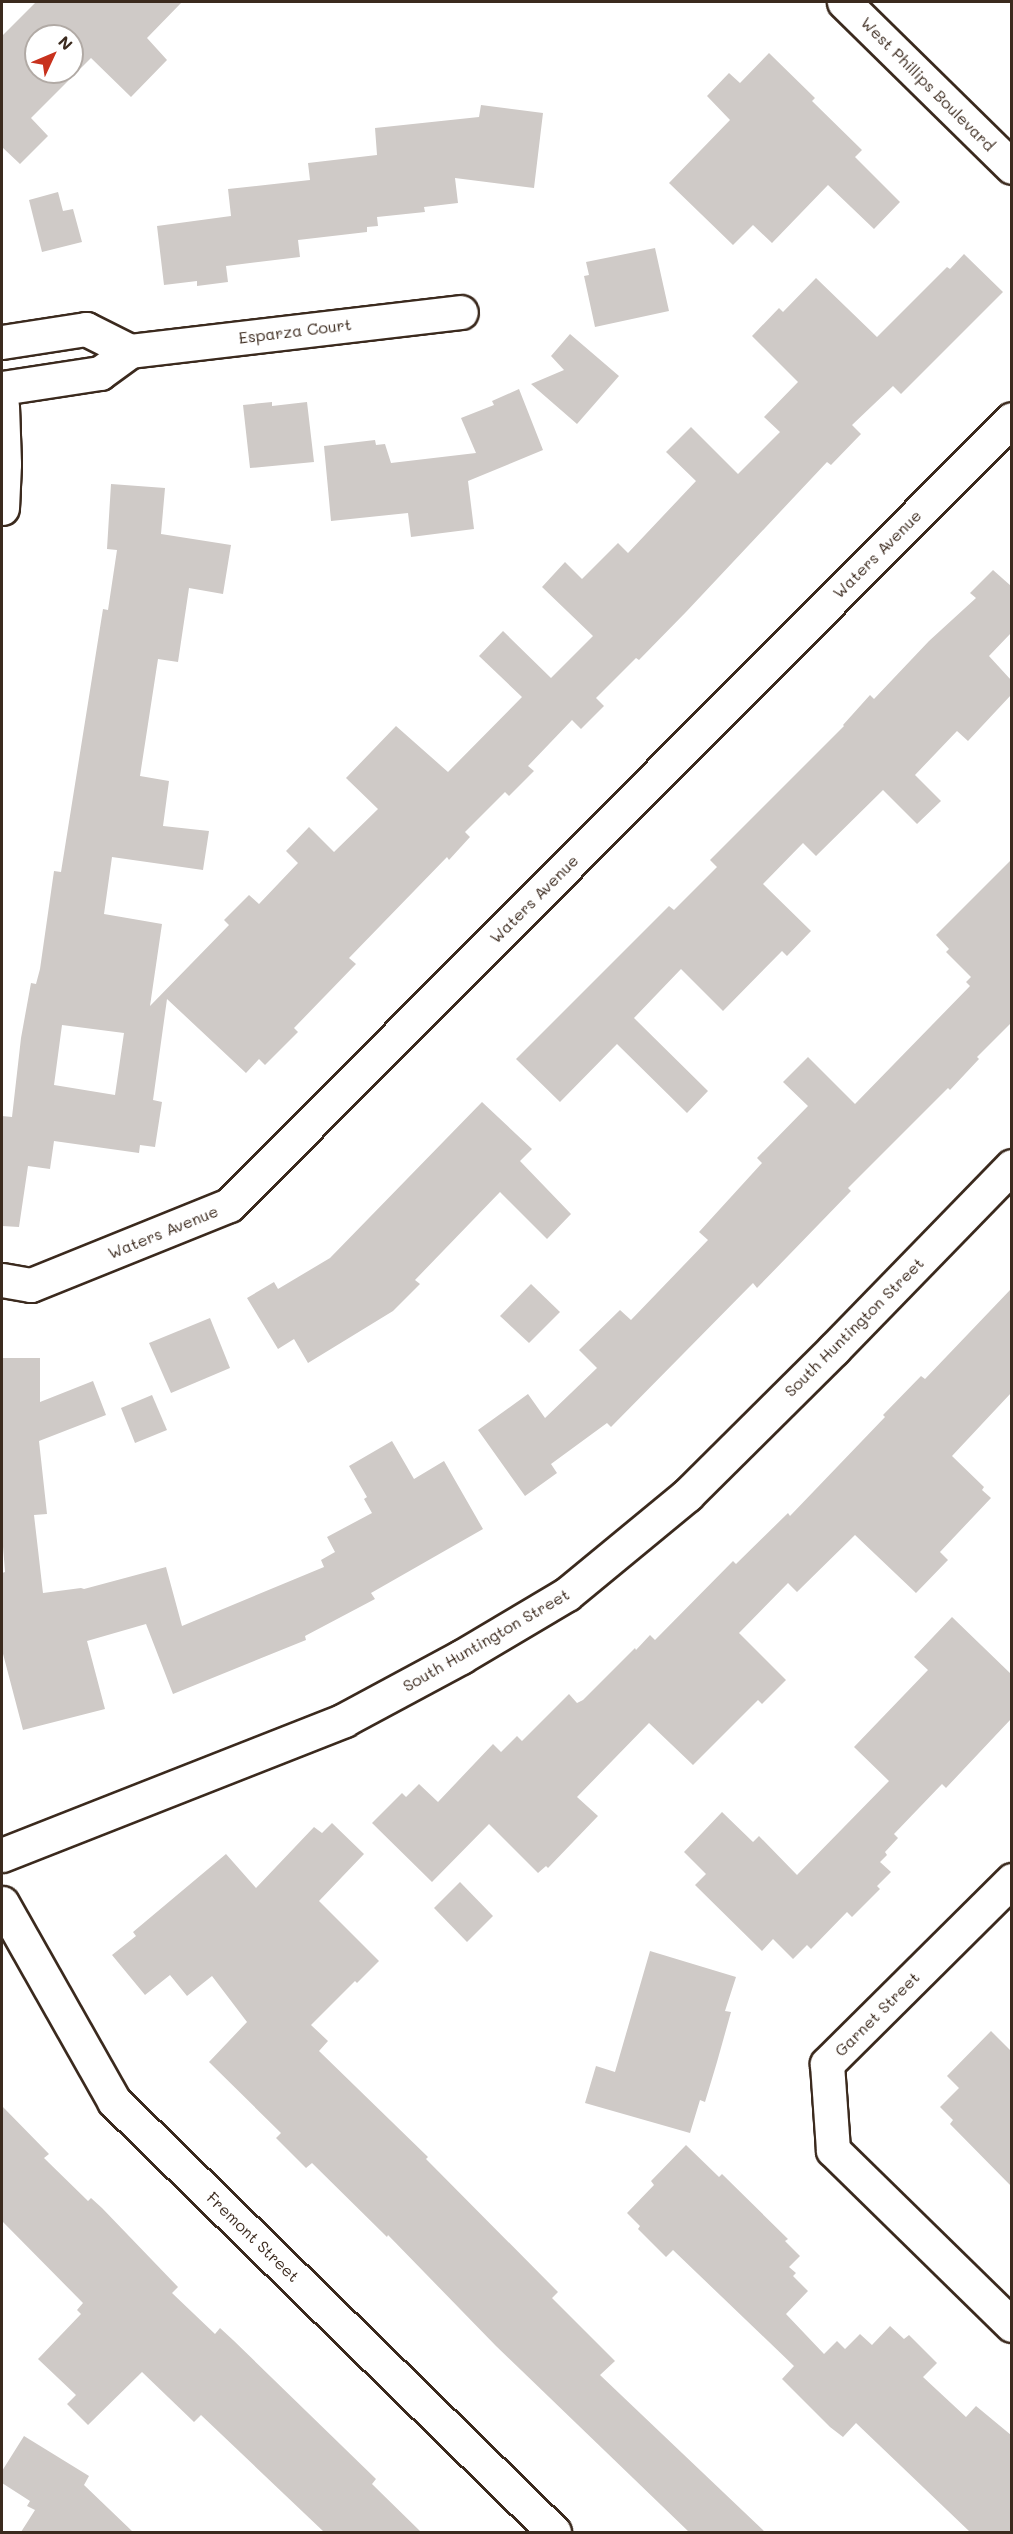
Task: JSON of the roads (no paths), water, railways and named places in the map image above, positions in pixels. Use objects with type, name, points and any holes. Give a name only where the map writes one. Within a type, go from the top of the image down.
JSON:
[{"type":"street","name":"West Phillips Boulevard","points":[[844,2],[1011,167]]},
{"type":"street","name":"Esparza Court","points":[[2,388],[100,373],[130,351],[461,312]]},
{"type":"street","points":[[2,342],[86,329],[130,351]]},
{"type":"street","points":[[2,406],[4,465],[2,508]]},
{"type":"street","name":"Waters Avenue","points":[[2,1280],[31,1285],[229,1205],[1011,419]]},
{"type":"street","name":"South Huntington Street","points":[[2,1855],[345,1720],[461,1657],[567,1594],[687,1495],[834,1349],[1011,1166]]},
{"type":"street","name":"Garnet Street","points":[[1011,1880],[827,2064],[832,2150],[1011,2325]]},
{"type":"street","name":"Fremont Street","points":[[2,1903],[114,2101],[554,2532]]}]
